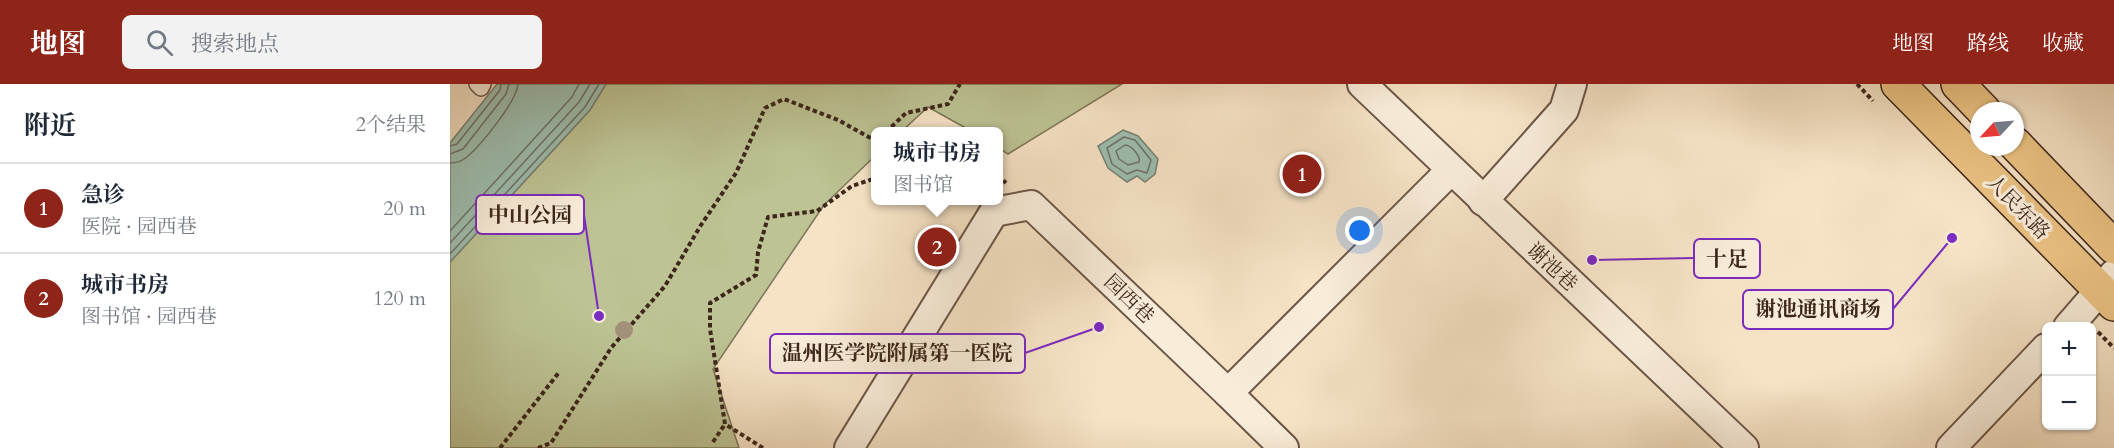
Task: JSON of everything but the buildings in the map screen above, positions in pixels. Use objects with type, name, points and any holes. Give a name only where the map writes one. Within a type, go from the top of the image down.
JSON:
[{"type":"highway","name":"人民东路","points":[[1898,84],[2110,290]]},
{"type":"highway","points":[[1958,84],[1975,102]]},
{"type":"highway","points":[[2024,153],[2114,247]]},
{"type":"street","name":"谢池巷","points":[[1362,84],[1450,171],[1743,448]]},
{"type":"street","points":[[1483,201],[1564,110],[1572,84]]},
{"type":"street","points":[[1284,448],[1228,393],[1450,171]]},
{"type":"street","name":"园西巷","points":[[849,448],[993,212],[1031,205],[1228,393]]},
{"type":"street","points":[[2073,322],[2110,290]]},
{"type":"street","points":[[1951,448],[2042,352]]},
{"type":"lane","points":[[477,84],[481,88],[483,84]]},
{"type":"path","points":[[892,127],[906,114],[948,104],[960,84]]},
{"type":"path","points":[[538,448],[551,442],[611,348],[665,286],[701,225],[736,173],[765,108],[784,99],[838,120],[871,138]]},
{"type":"path","points":[[713,441],[725,424],[710,329],[710,303],[756,275],[758,252],[768,217],[817,211],[852,186],[871,180]]},
{"type":"path","points":[[500,448],[560,371]]},
{"type":"path","points":[[725,424],[763,448]]},
{"type":"green space","points":[[606,84],[1122,84],[1008,154],[1003,151],[1003,127],[964,127],[928,107],[906,127],[871,127],[871,160],[824,205],[713,369],[739,448],[450,448],[450,262],[590,110]]},
{"type":"water","points":[[497,84],[606,84],[590,110],[450,262],[450,143]]},
{"type":"water","points":[[1123,130],[1138,136],[1158,159],[1155,174],[1145,182],[1137,176],[1127,182],[1108,168],[1098,146]]},
{"type":"place","name":"急诊","points":[[1302,174]]},
{"type":"place","name":"谢池通讯商场","points":[[1952,238]]},
{"type":"place","name":"城市书房","points":[[937,247]]},
{"type":"place","name":"十足","points":[[1592,260]]},
{"type":"place","name":"中山公园","points":[[599,316]]},
{"type":"place","name":"温州医学院附属第一医院","points":[[1099,327]]}]
